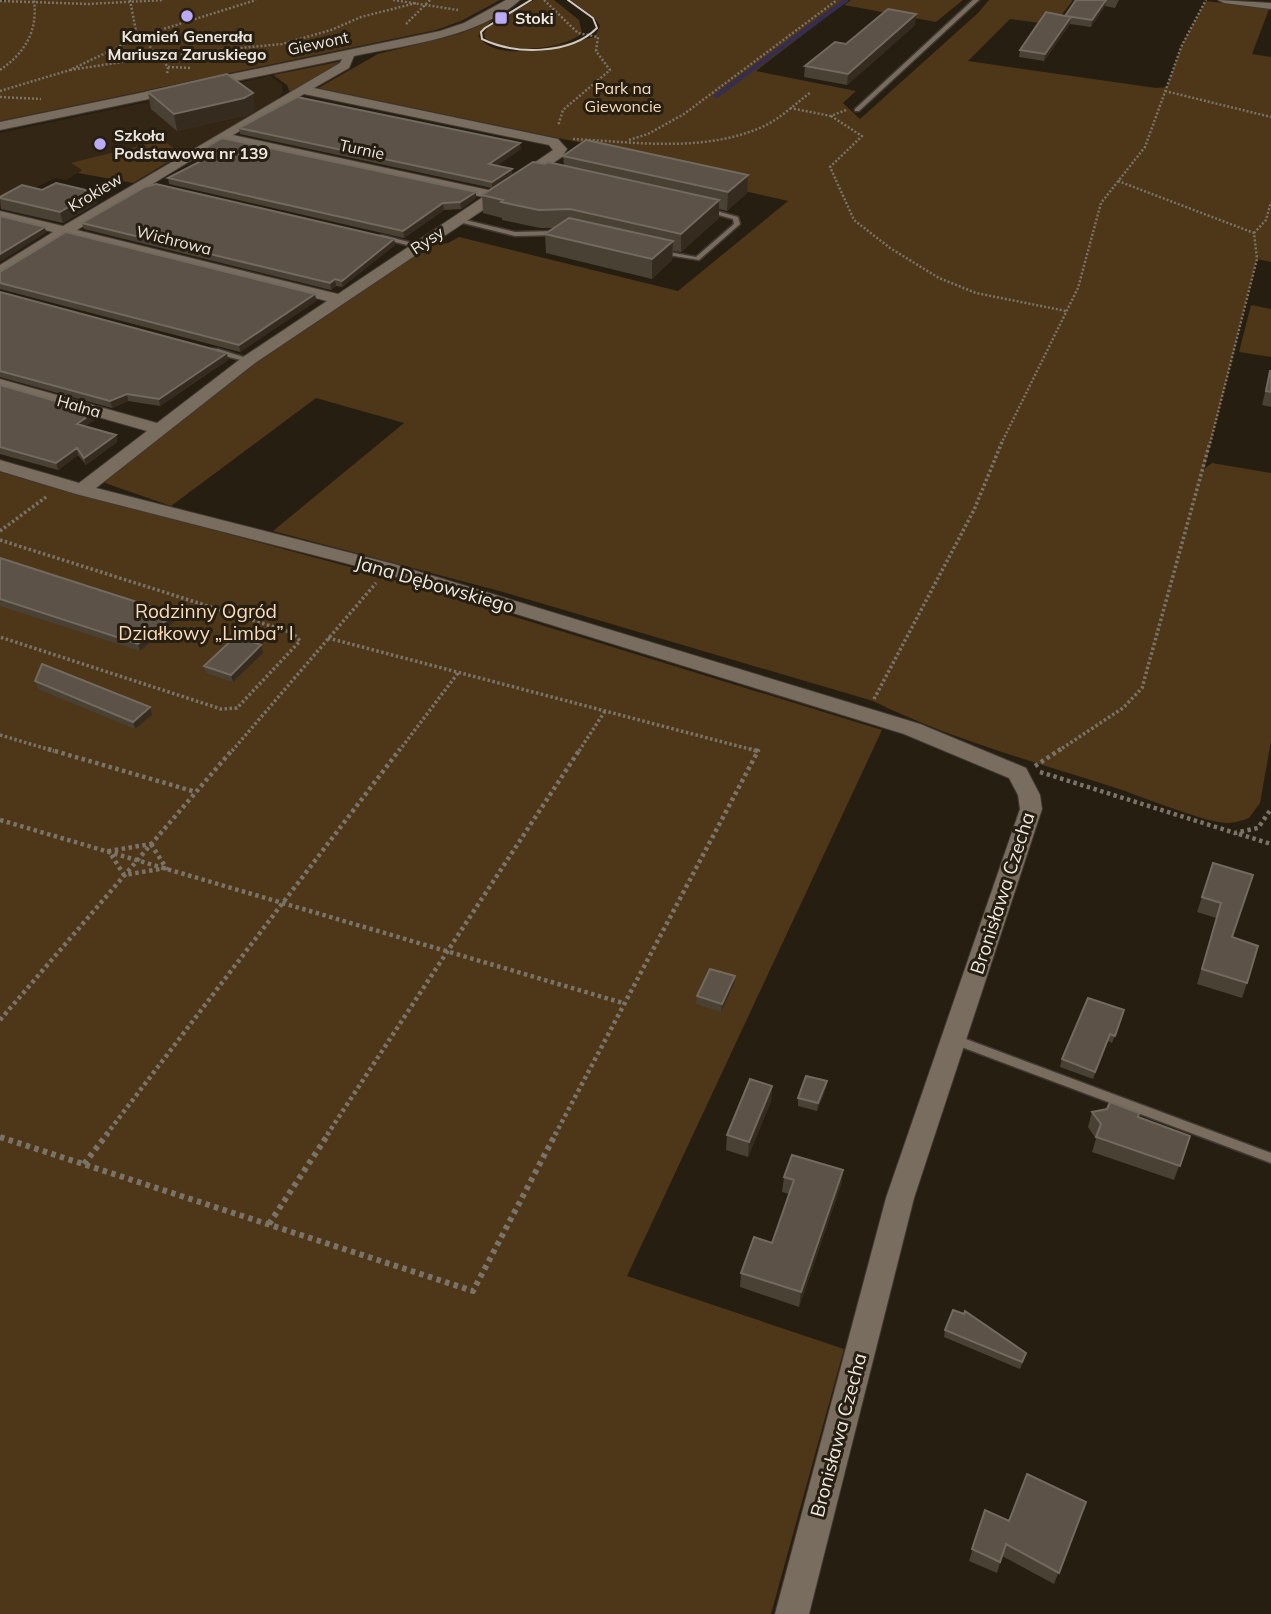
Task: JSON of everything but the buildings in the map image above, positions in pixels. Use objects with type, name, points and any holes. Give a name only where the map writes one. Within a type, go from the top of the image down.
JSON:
[{"type":"street","name":"Giewont","points":[[0,126],[443,34],[487,16],[514,0]]},
{"type":"street","points":[[1224,0],[1271,6]]},
{"type":"street","name":"Krokiew","points":[[0,272],[60,237],[65,230],[142,183],[345,65],[349,61],[347,54]]},
{"type":"street","points":[[304,90],[559,144]]},
{"type":"street","name":"Turnie","points":[[222,137],[494,195]]},
{"type":"street","name":"Rysy","points":[[73,487],[158,429],[249,360],[532,171],[559,144]]},
{"type":"street","name":"Wichrowa","points":[[0,215],[340,299]]},
{"type":"street","name":"Halna","points":[[0,384],[158,429]]},
{"type":"street","name":"Jana Dębowskiego","points":[[0,465],[73,487],[387,568],[866,715]]},
{"type":"street","points":[[866,715],[912,729],[1018,773]]},
{"type":"street","name":"Bronisława Czecha","points":[[792,1614],[900,1198],[1031,809],[1029,795],[1018,773]]},
{"type":"lane","points":[[857,110],[976,0]]},
{"type":"lane","points":[[532,171],[549,174]]},
{"type":"lane","points":[[142,183],[161,188]]},
{"type":"lane","points":[[655,252],[697,259],[737,224],[736,218],[731,216],[692,207]]},
{"type":"lane","points":[[457,220],[527,236],[570,232]]},
{"type":"lane","points":[[366,234],[419,246]]},
{"type":"lane","points":[[210,350],[249,360]]},
{"type":"lane","points":[[955,1040],[1271,1158]]},
{"type":"path","points":[[0,1],[164,0]]},
{"type":"path","points":[[70,70],[141,36],[256,0]]},
{"type":"path","points":[[393,0],[487,16]]},
{"type":"path","points":[[544,0],[578,33],[598,37],[596,51],[610,70],[563,110],[557,123],[559,144]]},
{"type":"path","points":[[621,141],[645,137],[682,112],[700,105],[708,93],[837,0]]},
{"type":"path","points":[[866,715],[975,510],[1012,417],[1078,288],[1101,203],[1145,147],[1182,45],[1206,0]]},
{"type":"path","points":[[0,70],[14,60],[36,29],[34,2]]},
{"type":"path","points":[[130,2],[132,23],[169,72],[152,96]]},
{"type":"path","points":[[0,91],[70,70],[282,44],[331,30],[361,17],[416,3]]},
{"type":"path","points":[[559,144],[613,141],[699,144],[733,137],[764,126],[811,92]]},
{"type":"path","points":[[1165,92],[1271,117]]},
{"type":"path","points":[[789,108],[831,116],[862,136],[861,140],[830,167],[854,220],[890,248],[939,278],[976,293],[1066,311]]},
{"type":"path","points":[[831,116],[842,110],[857,110]]},
{"type":"path","points":[[559,144],[613,141]]},
{"type":"path","points":[[1118,181],[1254,233]]},
{"type":"path","points":[[1018,773],[1041,763],[1123,708],[1142,688],[1203,470],[1257,259],[1254,233],[1266,220],[1271,202]]},
{"type":"path","points":[[0,531],[73,487]]},
{"type":"path","points":[[0,540],[293,633],[300,641],[237,708],[221,709],[0,637]]},
{"type":"path","points":[[0,1020],[387,568]]},
{"type":"path","points":[[0,1137],[473,1291],[758,751],[328,639]]},
{"type":"path","points":[[84,1164],[458,673]]},
{"type":"path","points":[[269,1224],[605,711]]},
{"type":"path","points":[[0,735],[196,793]]},
{"type":"path","points":[[1018,773],[1044,772],[1271,844]]},
{"type":"path","points":[[1236,833],[1254,832],[1265,824],[1271,809]]},
{"type":"path","points":[[0,820],[623,1003]]},
{"type":"path","points":[[109,851],[151,844]]},
{"type":"path","points":[[151,844],[166,869]]},
{"type":"path","points":[[109,851],[124,875]]},
{"type":"path","points":[[124,875],[166,869]]},
{"type":"shaded area","name":"Szkoła Podstawowa nr 139","points":[[271,76],[282,85],[283,92],[277,99],[147,175],[83,170],[66,180],[55,178],[0,206],[0,133]]},
{"type":"green space","points":[[500,0],[461,21],[436,30],[0,121],[0,2]]},
{"type":"green space","points":[[534,0],[554,0],[579,20],[582,33],[562,43],[534,48],[506,47],[485,38],[484,33],[488,27]]},
{"type":"green space","name":"Park na Giewoncie","points":[[570,0],[848,0],[756,71],[856,91],[843,103],[860,119],[989,0],[1073,0],[1054,25],[1010,19],[968,61],[1156,88],[1167,87],[1182,45],[1206,1],[1269,9],[1252,54],[1271,57],[1271,262],[1257,259],[1204,469],[1212,463],[1271,473],[1271,741],[1260,803],[1249,818],[1228,823],[1206,819],[966,740],[873,701],[503,592],[273,531],[404,423],[316,398],[171,506],[105,483],[110,475],[252,364],[432,245],[448,243],[459,237],[678,291],[788,201],[576,153],[587,144],[318,88],[378,54],[459,34],[492,20],[478,36],[488,45],[501,50],[534,50],[595,37],[600,26],[594,17]]},
{"type":"green space","points":[[851,0],[963,0],[936,22],[844,5]]},
{"type":"green space","points":[[343,61],[290,93],[287,85],[273,75]]},
{"type":"green space","points":[[163,140],[181,154],[133,183],[78,173],[82,170],[71,163]]},
{"type":"green space","points":[[1251,305],[1271,309],[1271,357],[1239,352]]},
{"type":"green space","name":"Rodzinny Ogród Działkowy „Limba” I","points":[[0,472],[372,573],[882,730],[627,1276],[844,1349],[771,1614],[0,1614]]},
{"type":"waterway","points":[[716,96],[846,0]]},
{"type":"tram line","points":[[531,0],[485,28],[481,32],[482,39],[510,48],[542,50],[557,48],[586,37],[597,28],[593,18],[568,0]]},
{"type":"place","name":"Kamień Generała Mariusza Zaruskiego","points":[[187,16]]},
{"type":"place","name":"Stoki","points":[[501,18]]},
{"type":"place","name":"Szkoła Podstawowa nr 139","points":[[100,144]]}]
